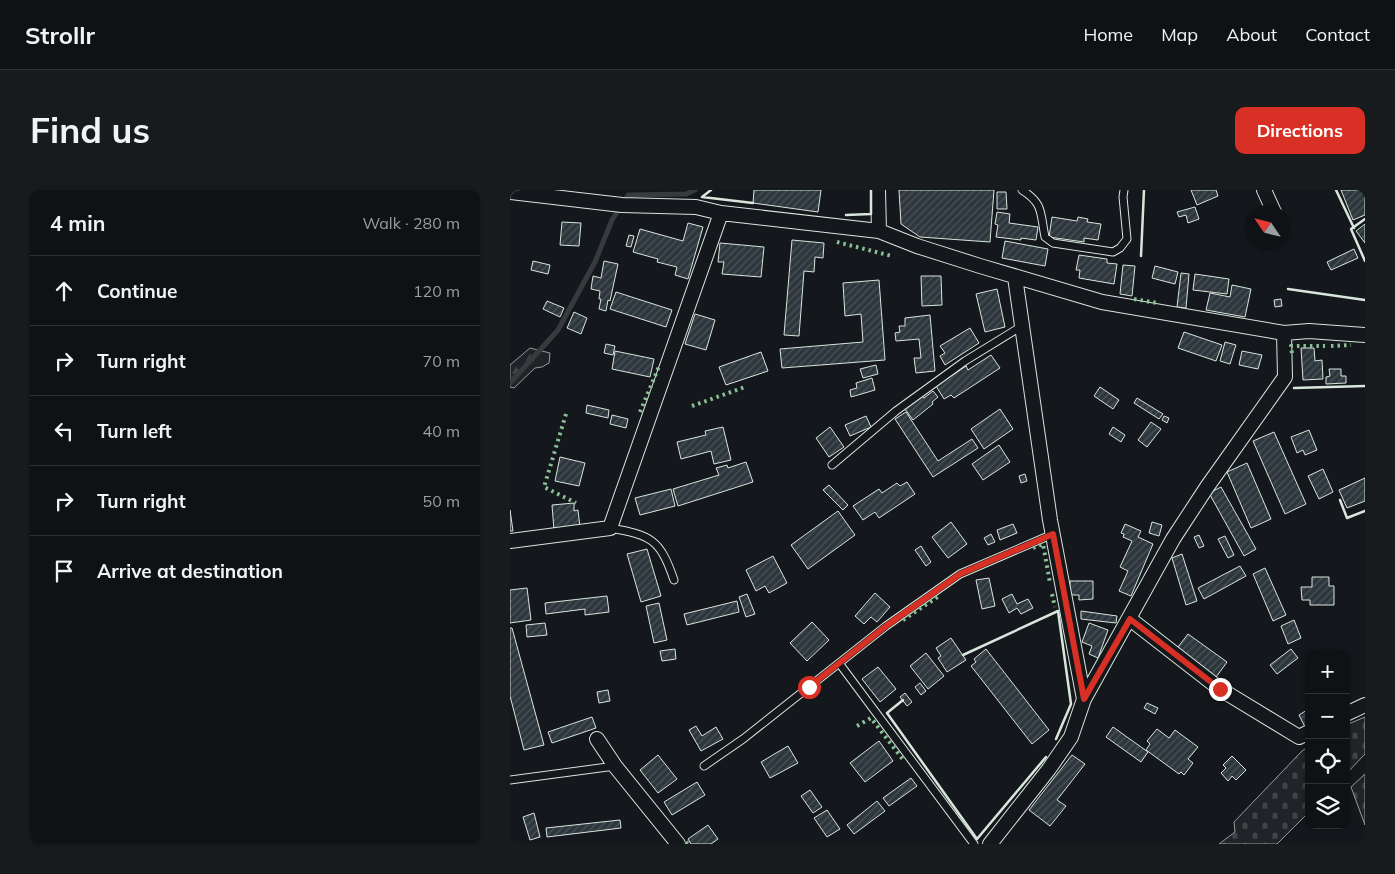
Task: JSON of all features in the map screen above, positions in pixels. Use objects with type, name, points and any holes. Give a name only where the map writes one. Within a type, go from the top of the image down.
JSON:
[{"type":"street","points":[[878,190],[879,231]]},
{"type":"street","points":[[1264,190],[1271,205]]},
{"type":"street","points":[[510,192],[622,205],[696,207],[721,213],[879,231],[917,246],[1102,302],[1284,333],[1309,331],[1365,335]]},
{"type":"street","points":[[510,541],[610,528],[721,213]]},
{"type":"street","points":[[1015,277],[1053,534],[1084,699]]},
{"type":"street","points":[[990,844],[1049,769],[1071,737],[1084,699],[1173,539],[1207,487],[1285,377],[1284,333]]},
{"type":"street","points":[[1130,619],[1220,689],[1299,737],[1305,734]]},
{"type":"street","points":[[1350,712],[1365,705]]},
{"type":"street","points":[[597,739],[673,843]]},
{"type":"lane","points":[[1022,190],[1036,201],[1041,211],[1044,237],[1053,243],[1113,252],[1120,248],[1127,239],[1122,197],[1124,190]]},
{"type":"lane","points":[[832,466],[904,405],[965,361],[1022,326]]},
{"type":"lane","points":[[610,528],[632,532],[651,539],[666,557],[674,580]]},
{"type":"lane","points":[[704,766],[743,739],[886,626],[960,574],[1053,534]]},
{"type":"lane","points":[[839,663],[974,844]]},
{"type":"lane","points":[[510,780],[615,766]]},
{"type":"green space","points":[[530,348],[550,353],[549,363],[535,368],[514,388],[510,387],[510,365]]},
{"type":"green space","points":[[1365,717],[1365,754],[1350,770],[1350,739],[1350,723]]},
{"type":"green space","points":[[1305,749],[1305,816],[1277,844],[1219,844],[1235,832],[1234,822]]},
{"type":"green space","points":[[1365,774],[1365,825],[1351,787]]},
{"type":"building","points":[[754,190],[821,190],[818,212],[753,203]]},
{"type":"building","points":[[899,190],[994,190],[990,242],[920,237],[901,224]]},
{"type":"building","points":[[1191,190],[1216,190],[1218,196],[1197,205]]},
{"type":"building","points":[[1341,190],[1365,190],[1365,215],[1353,220]]},
{"type":"building","points":[[997,192],[1006,192],[1007,209],[997,209]]},
{"type":"building","points":[[1195,207],[1199,219],[1188,223],[1186,215],[1179,217],[1177,212]]},
{"type":"building","points":[[997,212],[1010,214],[1009,223],[1038,227],[1036,240],[996,237],[998,225],[995,224]]},
{"type":"building","points":[[1052,217],[1077,221],[1078,217],[1088,219],[1087,222],[1101,224],[1098,240],[1084,238],[1084,242],[1049,237]]},
{"type":"building","points":[[562,222],[581,223],[579,246],[560,245]]},
{"type":"building","points":[[688,223],[703,227],[688,279],[675,275],[677,267],[657,262],[658,259],[633,252],[640,229],[683,241]]},
{"type":"building","points":[[1365,224],[1365,243],[1356,231]]},
{"type":"building","points":[[629,235],[634,236],[631,247],[626,246]]},
{"type":"building","points":[[792,240],[824,243],[823,258],[815,257],[814,272],[804,271],[799,336],[784,335]]},
{"type":"building","points":[[1005,241],[1048,249],[1045,266],[1002,258]]},
{"type":"building","points":[[720,243],[764,247],[761,277],[722,274],[724,262],[718,262]]},
{"type":"building","points":[[1354,249],[1358,258],[1331,270],[1327,262]]},
{"type":"building","points":[[1079,255],[1107,259],[1107,263],[1117,264],[1114,284],[1079,278],[1080,270],[1076,270]]},
{"type":"building","points":[[533,261],[550,265],[548,274],[531,270]]},
{"type":"building","points":[[604,261],[618,264],[606,311],[599,309],[600,291],[591,289],[593,276],[601,278]]},
{"type":"building","points":[[1123,265],[1135,266],[1132,296],[1120,294]]},
{"type":"building","points":[[1155,266],[1178,272],[1175,284],[1152,278]]},
{"type":"building","points":[[1181,273],[1189,274],[1186,308],[1177,307]]},
{"type":"building","points":[[1195,274],[1229,279],[1227,294],[1193,290]]},
{"type":"building","points":[[921,276],[941,276],[942,305],[922,306]]},
{"type":"building","points":[[879,280],[885,360],[782,368],[780,349],[863,342],[861,314],[845,316],[843,283]]},
{"type":"building","points":[[1232,285],[1251,289],[1245,317],[1206,310],[1210,293],[1230,297]]},
{"type":"building","points":[[997,289],[1005,327],[985,332],[976,294]]},
{"type":"building","points":[[616,292],[672,310],[666,327],[610,309]]},
{"type":"building","points":[[1281,299],[1282,306],[1275,307],[1274,300]]},
{"type":"building","points":[[547,301],[564,308],[560,317],[543,309]]},
{"type":"building","points":[[574,312],[587,318],[581,334],[567,328]]},
{"type":"building","points":[[695,314],[715,320],[706,350],[685,344]]},
{"type":"building","points":[[930,315],[935,371],[916,373],[914,358],[921,358],[919,339],[896,341],[895,333],[900,332],[899,326],[905,326],[905,318]]},
{"type":"building","points":[[970,328],[979,343],[945,365],[940,356],[945,353],[940,346]]},
{"type":"building","points":[[1184,332],[1222,345],[1216,361],[1178,348]]},
{"type":"building","points":[[1225,342],[1236,345],[1230,364],[1220,361]]},
{"type":"building","points":[[606,344],[615,346],[613,355],[604,353]]},
{"type":"building","points":[[1301,348],[1314,348],[1315,361],[1322,360],[1323,379],[1303,380]]},
{"type":"building","points":[[615,351],[654,359],[650,377],[612,369]]},
{"type":"building","points":[[1242,351],[1262,355],[1258,369],[1239,365]]},
{"type":"building","points":[[761,352],[768,371],[726,385],[719,367]]},
{"type":"building","points":[[991,355],[1000,368],[954,398],[951,395],[944,399],[936,386],[966,366],[968,370]]},
{"type":"building","points":[[876,365],[878,374],[863,378],[860,369]]},
{"type":"building","points":[[1329,369],[1341,369],[1341,376],[1346,376],[1346,383],[1326,384],[1326,377],[1330,376]]},
{"type":"building","points":[[872,378],[875,390],[851,397],[850,390],[857,388],[856,383]]},
{"type":"building","points":[[1100,387],[1119,400],[1113,409],[1094,396]]},
{"type":"building","points":[[933,391],[938,397],[932,402],[933,404],[913,420],[905,409],[922,395],[924,398]]},
{"type":"building","points":[[1137,398],[1163,414],[1159,419],[1134,403]]},
{"type":"building","points":[[587,405],[609,410],[608,418],[586,413]]},
{"type":"building","points":[[1000,409],[1013,429],[984,449],[971,429]]},
{"type":"building","points":[[906,412],[938,461],[972,439],[978,448],[933,477],[895,419]]},
{"type":"building","points":[[612,415],[628,419],[626,428],[610,424]]},
{"type":"building","points":[[866,416],[871,427],[850,436],[845,425]]},
{"type":"building","points":[[1164,416],[1169,418],[1167,423],[1162,420]]},
{"type":"building","points":[[1151,422],[1161,429],[1147,447],[1138,440]]},
{"type":"building","points":[[723,427],[731,460],[714,464],[711,451],[681,459],[677,442],[706,435],[705,431]]},
{"type":"building","points":[[830,427],[844,447],[829,457],[816,438]]},
{"type":"building","points":[[1113,427],[1125,435],[1121,442],[1109,434]]},
{"type":"building","points":[[1309,430],[1317,450],[1305,455],[1303,450],[1297,453],[1291,437]]},
{"type":"building","points":[[1274,432],[1306,504],[1285,514],[1253,441]]},
{"type":"building","points":[[999,445],[1010,462],[983,480],[972,464]]},
{"type":"building","points":[[560,457],[585,463],[579,486],[555,481]]},
{"type":"building","points":[[746,462],[753,482],[678,506],[673,489],[719,475],[716,468],[727,465],[728,468]]},
{"type":"building","points":[[1247,463],[1271,519],[1251,528],[1227,472]]},
{"type":"building","points":[[1323,469],[1333,492],[1319,499],[1308,476]]},
{"type":"building","points":[[1025,474],[1027,481],[1021,483],[1019,476]]},
{"type":"building","points":[[1365,478],[1365,501],[1347,508],[1339,490]]},
{"type":"building","points":[[907,482],[915,494],[879,518],[875,512],[863,520],[853,506],[879,489],[882,493],[897,483],[900,486]]},
{"type":"building","points":[[829,485],[848,505],[843,510],[823,490]]},
{"type":"building","points":[[1221,487],[1256,549],[1244,556],[1209,493]]},
{"type":"building","points":[[671,489],[675,506],[640,515],[635,498]]},
{"type":"building","points":[[574,503],[574,511],[578,510],[580,528],[554,530],[552,505]]},
{"type":"building","points":[[510,510],[513,531],[510,531]]},
{"type":"building","points":[[838,511],[855,535],[808,569],[791,545]]},
{"type":"building","points":[[951,522],[967,544],[948,558],[932,537]]},
{"type":"building","points":[[1152,522],[1162,525],[1159,536],[1149,533]]},
{"type":"building","points":[[1013,524],[1017,533],[1000,540],[997,530]]},
{"type":"building","points":[[1125,524],[1141,531],[1138,537],[1153,544],[1131,596],[1119,591],[1128,571],[1120,567],[1132,541],[1123,537],[1124,534],[1121,533]]},
{"type":"building","points":[[991,534],[995,542],[988,545],[984,538]]},
{"type":"building","points":[[1199,535],[1204,546],[1199,548],[1194,537]]},
{"type":"building","points":[[1225,536],[1234,555],[1228,558],[1218,539]]},
{"type":"building","points":[[921,546],[931,562],[926,566],[915,550]]},
{"type":"building","points":[[647,549],[661,596],[641,602],[627,554]]},
{"type":"building","points":[[1182,554],[1197,601],[1186,605],[1172,558]]},
{"type":"building","points":[[773,556],[787,583],[769,593],[765,586],[756,591],[746,570]]},
{"type":"building","points":[[1240,566],[1246,576],[1204,599],[1198,588]]},
{"type":"building","points":[[1265,568],[1286,615],[1273,621],[1253,574]]},
{"type":"building","points":[[1312,577],[1329,577],[1329,586],[1334,586],[1334,605],[1310,605],[1310,600],[1302,600],[1301,587],[1312,587]]},
{"type":"building","points":[[989,578],[995,606],[982,609],[976,580]]},
{"type":"building","points":[[1070,581],[1093,581],[1093,599],[1079,600],[1079,595],[1070,595]]},
{"type":"building","points":[[527,588],[531,620],[510,623],[510,590]]},
{"type":"building","points":[[875,593],[890,607],[877,622],[871,617],[864,624],[855,616]]},
{"type":"building","points":[[747,594],[755,614],[746,617],[739,597]]},
{"type":"building","points":[[1012,594],[1017,604],[1028,599],[1033,608],[1021,614],[1017,608],[1009,613],[1002,599]]},
{"type":"building","points":[[607,596],[609,612],[585,615],[585,609],[546,614],[545,603]]},
{"type":"building","points":[[737,601],[739,612],[687,625],[684,614]]},
{"type":"building","points":[[659,603],[667,640],[654,643],[646,606]]},
{"type":"building","points":[[1081,611],[1117,616],[1116,623],[1081,619]]},
{"type":"building","points":[[1294,620],[1301,638],[1288,644],[1281,626]]},
{"type":"building","points":[[812,622],[829,640],[807,661],[790,643]]},
{"type":"building","points":[[545,623],[547,635],[527,637],[526,625]]},
{"type":"building","points":[[1089,623],[1108,630],[1098,658],[1089,654],[1092,646],[1082,642]]},
{"type":"building","points":[[510,628],[512,628],[544,745],[524,750],[510,696]]},
{"type":"building","points":[[1188,634],[1227,662],[1214,680],[1175,651]]},
{"type":"building","points":[[951,638],[966,660],[947,672],[938,658],[941,656],[936,648]]},
{"type":"building","points":[[675,649],[676,659],[662,661],[660,651]]},
{"type":"building","points":[[986,649],[1049,730],[1032,744],[971,666],[976,662],[974,659]]},
{"type":"building","points":[[1291,649],[1298,658],[1277,674],[1270,665]]},
{"type":"building","points":[[926,653],[944,676],[928,689],[910,666]]},
{"type":"building","points":[[878,667],[896,689],[880,702],[862,679]]},
{"type":"building","points":[[920,683],[926,691],[921,695],[915,687]]},
{"type":"building","points":[[608,690],[610,701],[599,703],[597,692]]},
{"type":"building","points":[[905,693],[912,702],[907,706],[900,697]]},
{"type":"building","points":[[1147,703],[1158,708],[1155,714],[1144,708]]},
{"type":"building","points":[[1305,711],[1305,727],[1299,715]]},
{"type":"building","points":[[592,717],[596,728],[552,743],[548,732]]},
{"type":"building","points":[[696,726],[702,736],[716,727],[723,739],[701,751],[689,730]]},
{"type":"building","points":[[1113,727],[1148,752],[1141,762],[1106,737]]},
{"type":"building","points":[[1157,729],[1169,738],[1175,730],[1198,747],[1188,759],[1193,763],[1184,775],[1181,772],[1179,774],[1146,750],[1150,744],[1147,741]]},
{"type":"building","points":[[879,741],[893,761],[865,782],[850,763]]},
{"type":"building","points":[[788,746],[798,763],[770,778],[761,762]]},
{"type":"building","points":[[658,755],[677,779],[658,793],[640,770]]},
{"type":"building","points":[[1072,755],[1085,764],[1057,800],[1066,806],[1050,826],[1029,810]]},
{"type":"building","points":[[1232,756],[1246,770],[1236,780],[1232,776],[1228,781],[1221,773],[1226,768],[1223,765]]},
{"type":"building","points":[[911,778],[917,786],[889,806],[883,798]]},
{"type":"building","points":[[697,782],[705,795],[672,815],[664,802]]},
{"type":"building","points":[[810,790],[822,807],[813,813],[801,796]]},
{"type":"building","points":[[877,801],[885,811],[854,834],[847,825]]},
{"type":"building","points":[[827,810],[840,829],[827,837],[814,818]]},
{"type":"building","points":[[534,813],[540,837],[530,840],[523,817]]},
{"type":"building","points":[[620,820],[621,828],[547,837],[546,828]]},
{"type":"building","points":[[708,825],[718,839],[711,844],[691,844],[688,839]]},
{"type":"waterway","points":[[510,383],[558,330],[595,262],[612,220],[628,195],[686,194],[695,190]]},
{"type":"hedge","points":[[837,242],[892,256]]},
{"type":"hedge","points":[[1134,299],[1157,303]]},
{"type":"hedge","points":[[1331,346],[1351,345]]},
{"type":"hedge","points":[[1292,353],[1291,346],[1325,346]]},
{"type":"hedge","points":[[640,412],[660,364]]},
{"type":"hedge","points":[[692,406],[745,387]]},
{"type":"hedge","points":[[566,414],[544,487],[576,503]]},
{"type":"hedge","points":[[1033,548],[1043,544],[1050,583]]},
{"type":"hedge","points":[[1052,594],[1055,607]]},
{"type":"hedge","points":[[903,620],[939,596]]},
{"type":"hedge","points":[[857,726],[871,718],[904,761]]},
{"type":"wall","points":[[711,190],[702,197],[753,203]]},
{"type":"wall","points":[[846,215],[871,214],[871,190]]},
{"type":"wall","points":[[1141,256],[1144,190]]},
{"type":"wall","points":[[1336,190],[1354,228]]},
{"type":"wall","points":[[1365,219],[1351,229],[1365,261]]},
{"type":"wall","points":[[1288,289],[1365,300]]},
{"type":"wall","points":[[1294,388],[1365,386]]},
{"type":"wall","points":[[1340,500],[1347,518],[1365,511]]},
{"type":"wall","points":[[963,655],[1058,611],[1071,704],[1056,739]]},
{"type":"wall","points":[[903,700],[887,713],[977,839],[1046,757]]},
{"type":"route","points":[[809,687],[886,626],[960,574],[1053,534],[1084,699],[1130,619],[1220,689]]}]
